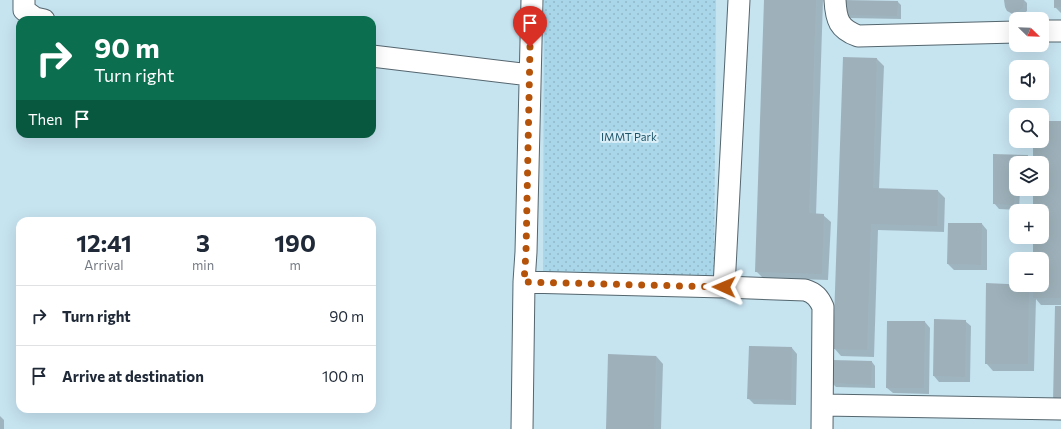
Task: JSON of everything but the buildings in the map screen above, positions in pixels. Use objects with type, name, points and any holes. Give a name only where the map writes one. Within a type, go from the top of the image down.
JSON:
[{"type":"lane","points":[[24,0],[24,10],[32,16]]},
{"type":"lane","points":[[522,429],[524,282],[532,0]]},
{"type":"lane","points":[[724,287],[739,0]]},
{"type":"lane","points":[[835,0],[835,13],[840,23],[847,32],[858,36],[1009,32]]},
{"type":"lane","points":[[1049,31],[1061,31]]},
{"type":"lane","points":[[376,56],[530,75]]},
{"type":"lane","points":[[524,282],[724,287],[806,290],[811,292],[817,296],[822,307],[822,429]]},
{"type":"lane","points":[[823,405],[1061,410]]},
{"type":"shaded area","points":[[0,0],[1061,0],[1061,429],[0,429]]},
{"type":"green space","name":"IMMT Park","points":[[544,0],[716,0],[714,276],[543,272]]},
{"type":"route","points":[[530,47],[526,252],[524,282],[724,287]]}]
